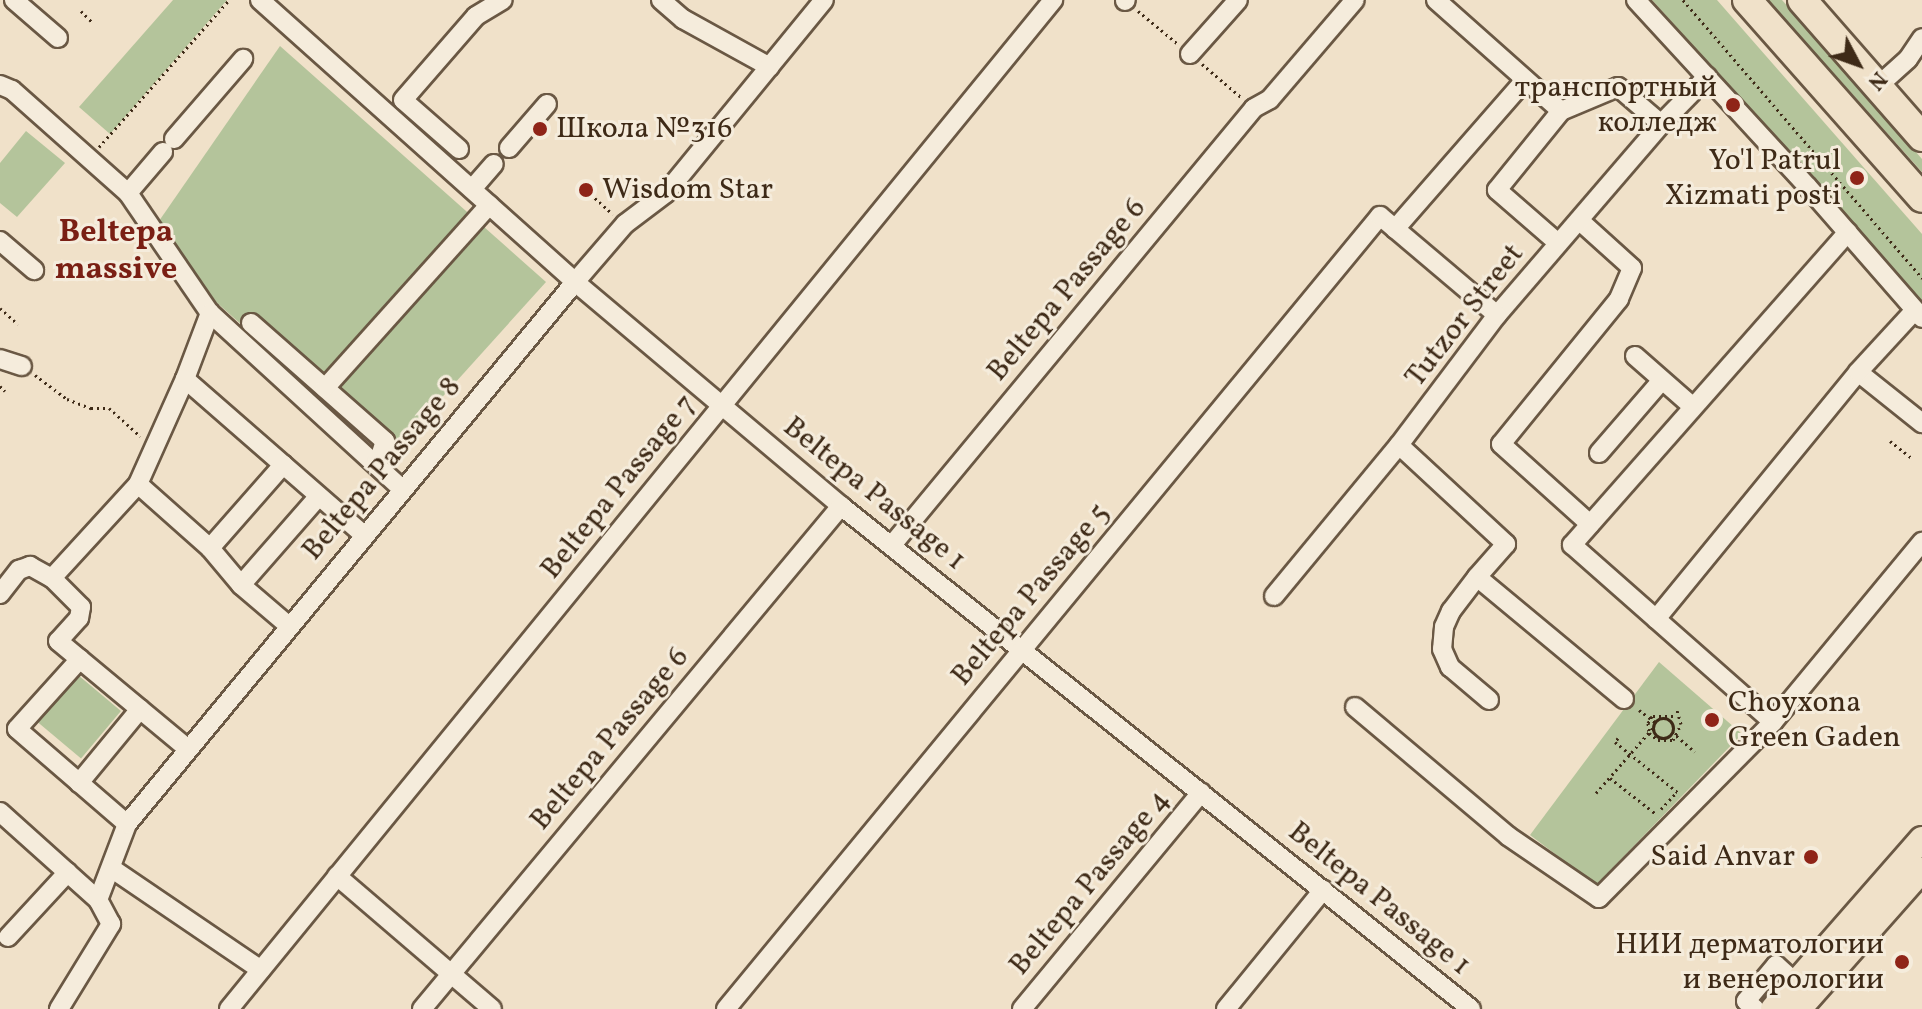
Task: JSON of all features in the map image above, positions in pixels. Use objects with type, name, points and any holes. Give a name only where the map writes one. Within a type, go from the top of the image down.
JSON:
[{"type":"highway","points":[[1747,0],[1922,198]]},
{"type":"highway","points":[[1802,0],[1922,137]]},
{"type":"main road","points":[[1773,1009],[1922,839]]},
{"type":"main road","points":[[1799,1009],[1922,870]]},
{"type":"street","name":"Beltepa Passage 1","points":[[260,0],[575,282],[841,506],[1471,1009]]},
{"type":"street","points":[[459,149],[403,100],[476,16],[503,0]]},
{"type":"street","points":[[661,0],[683,19],[770,67]]},
{"type":"street","name":"Beltepa Passage 8","points":[[98,900],[127,824],[575,282],[625,224],[666,193],[824,0]]},
{"type":"street","name":"Beltepa Passage 7","points":[[229,1009],[1053,0]]},
{"type":"street","points":[[1190,54],[1238,0]]},
{"type":"street","name":"Beltepa Passage 6","points":[[892,545],[1254,108],[1270,99],[1355,0]]},
{"type":"street","points":[[1436,0],[1561,111]]},
{"type":"street","points":[[1636,0],[1919,314],[1858,372],[1656,619]]},
{"type":"street","points":[[22,2],[58,38]]},
{"type":"street","points":[[1878,86],[1908,59],[1922,38]]},
{"type":"street","points":[[128,193],[243,59]]},
{"type":"street","name":"Tutzor Street","points":[[1274,596],[1399,445],[1497,315],[1661,124],[1707,77]]},
{"type":"street","points":[[1497,315],[1395,229],[1525,80]]},
{"type":"street","points":[[0,85],[12,90],[128,193],[210,313],[402,489]]},
{"type":"street","points":[[1558,243],[1497,190],[1561,111],[1618,87],[1661,124]]},
{"type":"street","points":[[509,148],[547,104]]},
{"type":"street","points":[[472,189],[494,164]]},
{"type":"street","points":[[325,388],[489,205]]},
{"type":"street","name":"Beltepa Passage 5","points":[[726,1009],[1380,216],[1395,229]]},
{"type":"street","points":[[1580,221],[1632,268],[1619,299],[1501,444],[1590,524]]},
{"type":"street","points":[[1773,722],[1572,545],[1848,232]]},
{"type":"street","points":[[0,241],[34,270]]},
{"type":"street","points":[[52,578],[138,484],[185,379],[210,313]]},
{"type":"street","points":[[251,323],[385,441],[377,466]]},
{"type":"street","points":[[1635,356],[1693,407]]},
{"type":"street","points":[[0,359],[22,366]]},
{"type":"street","points":[[1858,372],[1922,423]]},
{"type":"street","points":[[185,379],[364,535]]},
{"type":"street","points":[[1599,453],[1662,380]]},
{"type":"street","points":[[1399,445],[1506,544],[1451,611],[1444,627],[1442,649],[1450,667],[1489,700]]},
{"type":"street","points":[[210,548],[283,465]]},
{"type":"street","points":[[138,484],[210,548],[241,585],[289,626]]},
{"type":"street","points":[[241,585],[319,496]]},
{"type":"street","name":"Beltepa Passage 6","points":[[422,1009],[841,506]]},
{"type":"street","points":[[1355,707],[1508,836],[1599,898],[1773,722],[1922,542]]},
{"type":"street","points":[[0,594],[19,570],[30,566],[52,578],[81,607],[79,618],[58,641],[188,749]]},
{"type":"street","points":[[1477,577],[1632,704]]},
{"type":"street","points":[[80,659],[17,729],[127,824]]},
{"type":"street","points":[[79,783],[140,709]]},
{"type":"street","name":"Beltepa Passage 4","points":[[1022,1009],[1201,793]]},
{"type":"street","points":[[0,812],[98,900],[111,924],[59,1009]]},
{"type":"street","points":[[111,868],[261,970]]},
{"type":"street","points":[[3,938],[68,872]]},
{"type":"street","points":[[337,876],[492,1009]]},
{"type":"street","points":[[1226,1009],[1323,890]]},
{"type":"street","points":[[1755,1009],[1746,1001],[1776,965],[1796,983]]},
{"type":"path","points":[[89,159],[229,0]]},
{"type":"path","points":[[1683,0],[1922,278]]},
{"type":"path","points":[[81,11],[93,23]]},
{"type":"path","points":[[586,190],[625,224]]},
{"type":"path","points":[[0,308],[18,324]]},
{"type":"path","points":[[22,366],[67,399],[91,408],[109,408],[155,449]]},
{"type":"path","points":[[0,386],[5,391]]},
{"type":"path","points":[[1890,441],[1913,459]]},
{"type":"path","points":[[1632,704],[1655,722]]},
{"type":"path","points":[[1681,705],[1671,718],[1672,732],[1695,752]]},
{"type":"path","points":[[1677,710],[1681,724],[1677,737]]},
{"type":"path","points":[[1649,718],[1658,713],[1671,718]]},
{"type":"path","points":[[1649,718],[1649,733]]},
{"type":"path","points":[[1596,793],[1649,733],[1655,722],[1671,718]]},
{"type":"path","points":[[1653,728],[1661,737],[1672,732]]},
{"type":"path","points":[[1649,733],[1665,741],[1677,737]]},
{"type":"path","points":[[1618,738],[1615,742],[1683,797]]},
{"type":"path","points":[[1610,778],[1655,815],[1677,792]]},
{"type":"green space","points":[[173,0],[227,0],[110,134],[79,107]]},
{"type":"green space","points":[[1652,0],[1717,0],[1922,234],[1922,301]]},
{"type":"green space","points":[[1768,0],[1782,0],[1922,159],[1922,172]]},
{"type":"green space","points":[[280,46],[546,282],[389,456],[216,302],[159,221]]},
{"type":"green space","points":[[26,131],[65,163],[17,217],[0,203],[0,163]]},
{"type":"green space","name":"Choyxona Green Gaden","points":[[1659,662],[1742,734],[1596,885],[1530,835]]},
{"type":"green space","points":[[78,675],[121,711],[81,758],[38,722]]},
{"type":"place","name":"транспортный колледж","points":[[1733,105]]},
{"type":"place","name":"Школа №316","points":[[540,129]]},
{"type":"place","name":"Yo'l Patrul Xizmati posti","points":[[1857,178]]},
{"type":"place","name":"Wisdom Star","points":[[586,190]]},
{"type":"place","name":"Choyxona Green Gaden","points":[[1712,720]]},
{"type":"place","name":"Said Anvar","points":[[1811,857]]},
{"type":"place","name":"НИИ дерматологии и венерологии","points":[[1902,962]]},
{"type":"district","name":"Beltepa massive","points":[[116,252]]}]
